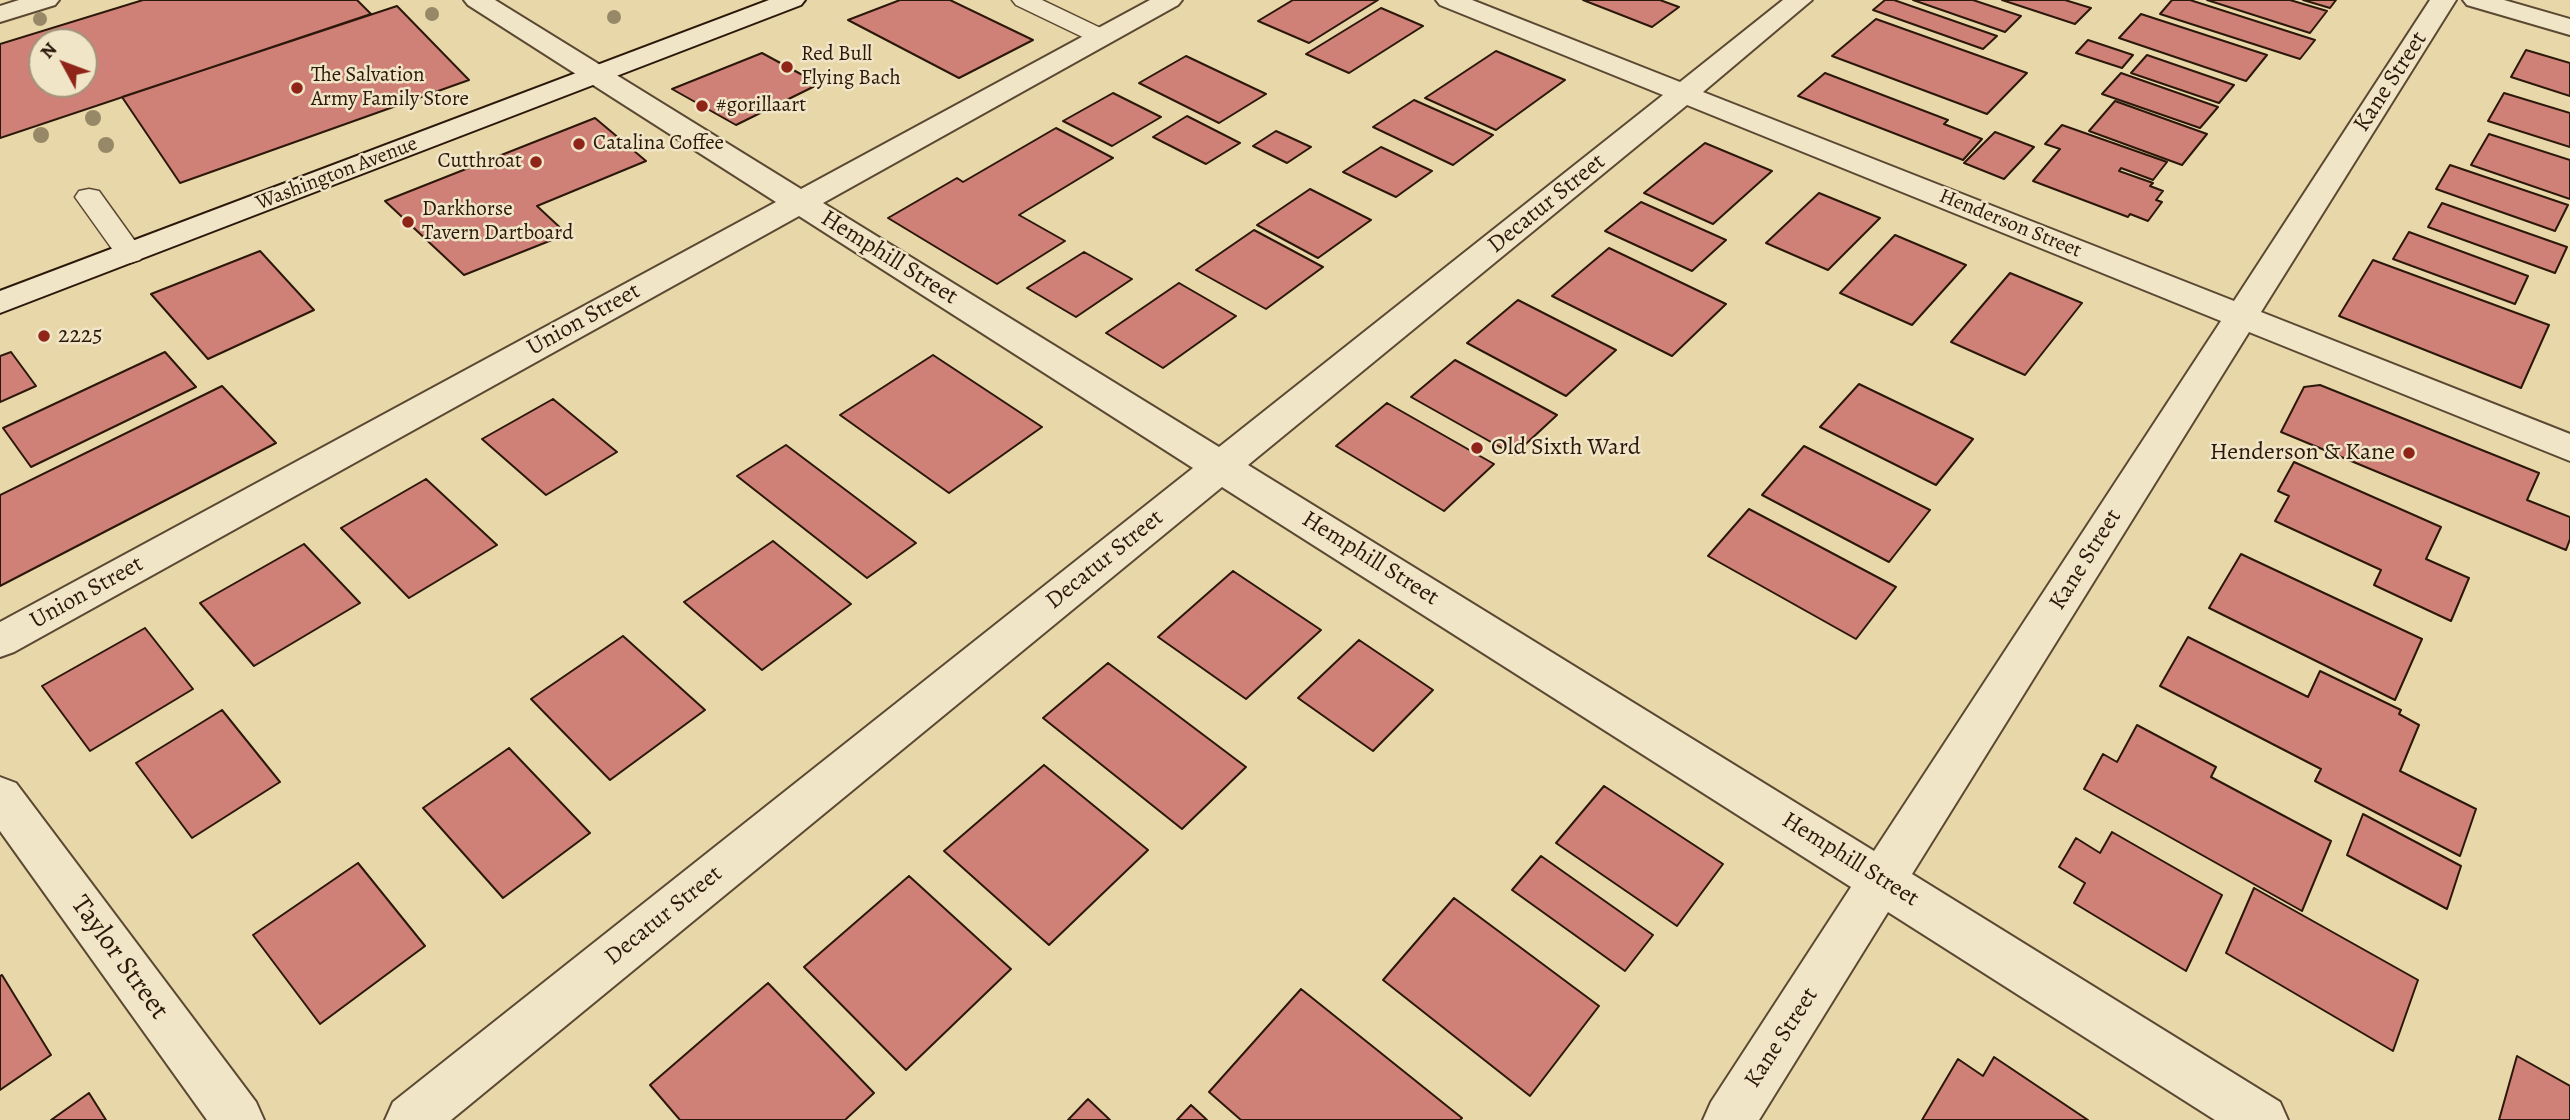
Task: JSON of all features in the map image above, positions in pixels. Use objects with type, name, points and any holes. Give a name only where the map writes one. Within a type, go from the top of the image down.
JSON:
[{"type":"street","points":[[0,14],[46,0]]},
{"type":"street","name":"Hemphill Street","points":[[477,0],[2262,1120]]},
{"type":"street","name":"Washington Avenue","points":[[0,303],[792,0]]},
{"type":"street","name":"Union Street","points":[[0,641],[1169,0]]},
{"type":"street","name":"Henderson Street","points":[[1449,0],[2570,448]]},
{"type":"street","name":"Decatur Street","points":[[411,1120],[1799,0]]},
{"type":"street","name":"Kane Street","points":[[1729,1120],[2444,0]]},
{"type":"street","points":[[2476,0],[2570,27]]},
{"type":"street","name":"Taylor Street","points":[[0,796],[238,1120]]},
{"type":"lane","points":[[1024,0],[1101,37]]},
{"type":"lane","points":[[89,197],[130,254]]},
{"type":"building","points":[[143,0],[357,0],[371,14],[0,138],[0,44],[28,35],[28,98],[98,98],[98,28],[52,28]]},
{"type":"building","points":[[900,0],[950,0],[1033,40],[959,78],[848,20]]},
{"type":"building","points":[[1293,0],[1378,0],[1309,43],[1258,21]]},
{"type":"building","points":[[1583,0],[1660,0],[1679,7],[1652,27]]},
{"type":"building","points":[[1885,0],[1894,0],[1997,36],[1983,49],[1873,10]]},
{"type":"building","points":[[1913,0],[1973,0],[2021,16],[2005,32]]},
{"type":"building","points":[[2002,0],[2065,0],[2091,8],[2075,24]]},
{"type":"building","points":[[2172,0],[2190,0],[2315,40],[2300,59],[2160,14]]},
{"type":"building","points":[[2207,0],[2290,0],[2327,11],[2310,33]]},
{"type":"building","points":[[2303,0],[2336,0],[2330,8]]},
{"type":"building","name":"The Salvation Army Family Store","points":[[397,6],[469,80],[180,183],[122,97]]},
{"type":"building","points":[[1381,8],[1423,26],[1349,73],[1306,54]]},
{"type":"building","points":[[2141,14],[2267,55],[2246,81],[2119,38]]},
{"type":"building","points":[[1876,19],[2027,73],[1987,114],[1832,56]]},
{"type":"building","points":[[2088,40],[2133,55],[2122,68],[2076,53]]},
{"type":"building","points":[[2526,50],[2570,63],[2570,96],[2511,77]]},
{"type":"building","points":[[1496,51],[1565,80],[1496,130],[1425,98]]},
{"type":"building","points":[[762,53],[819,84],[736,125],[672,89]]},
{"type":"building","points":[[2147,55],[2234,85],[2219,103],[2131,73]]},
{"type":"building","points":[[1186,56],[1266,94],[1219,123],[1139,83]]},
{"type":"building","points":[[1825,73],[1948,120],[1944,124],[1982,139],[1963,160],[1798,96]]},
{"type":"building","points":[[2121,73],[2218,107],[2200,128],[2102,94]]},
{"type":"building","points":[[1113,93],[1161,117],[1112,146],[1063,121]]},
{"type":"building","points":[[2504,93],[2570,113],[2570,147],[2488,121]]},
{"type":"building","points":[[1414,100],[1493,135],[1453,165],[1373,127]]},
{"type":"building","points":[[2115,101],[2207,134],[2182,165],[2089,131]]},
{"type":"building","points":[[1187,116],[1240,143],[1206,164],[1153,137]]},
{"type":"building","points":[[595,118],[646,161],[537,206],[567,234],[464,275],[385,201]]},
{"type":"building","points":[[2062,125],[2167,162],[2153,180],[2121,168],[2119,171],[2153,183],[2150,186],[2163,191],[2156,200],[2162,202],[2148,221],[2130,214],[2128,217],[2033,181],[2060,149],[2045,144]]},
{"type":"building","points":[[1056,128],[1113,158],[1019,215],[1065,241],[997,284],[888,218],[957,178],[963,182]]},
{"type":"building","points":[[1276,131],[1311,147],[1287,163],[1253,146]]},
{"type":"building","points":[[1995,132],[2034,147],[2004,179],[1964,163]]},
{"type":"building","points":[[2489,134],[2570,160],[2570,199],[2471,165]]},
{"type":"building","points":[[1705,143],[1772,171],[1713,224],[1644,193]]},
{"type":"building","points":[[1381,147],[1432,171],[1396,197],[1343,172]]},
{"type":"building","points":[[2450,165],[2568,205],[2555,231],[2436,189]]},
{"type":"building","points":[[1310,189],[1371,220],[1318,258],[1257,225]]},
{"type":"building","points":[[1819,193],[1880,218],[1828,270],[1766,243]]},
{"type":"building","points":[[1641,202],[1726,240],[1692,271],[1605,231]]},
{"type":"building","points":[[2442,203],[2567,247],[2555,273],[2428,227]]},
{"type":"building","points":[[1254,230],[1323,267],[1266,309],[1196,270]]},
{"type":"building","points":[[2409,232],[2528,276],[2515,304],[2393,259]]},
{"type":"building","points":[[1895,235],[1966,265],[1912,325],[1840,293]]},
{"type":"building","points":[[1609,248],[1726,304],[1672,356],[1552,296]]},
{"type":"building","points":[[260,251],[314,310],[208,359],[151,294]]},
{"type":"building","points":[[1084,252],[1132,279],[1076,317],[1027,288]]},
{"type":"building","points":[[2373,260],[2549,325],[2521,388],[2339,316]]},
{"type":"building","points":[[2010,273],[2082,303],[2025,375],[1951,342]]},
{"type":"building","points":[[1179,283],[1236,316],[1163,368],[1106,333]]},
{"type":"building","points":[[1518,300],[1616,350],[1566,396],[1467,343]]},
{"type":"building","points":[[11,352],[36,386],[0,402],[0,356]]},
{"type":"building","points":[[165,352],[196,387],[31,467],[3,428]]},
{"type":"building","points":[[933,355],[1042,427],[949,493],[840,415]]},
{"type":"building","points":[[1455,360],[1557,415],[1514,455],[1411,397]]},
{"type":"building","points":[[1859,384],[1973,439],[1936,485],[1820,427]]},
{"type":"building","name":"Henderson & Kane","points":[[2320,385],[2539,473],[2527,500],[2570,517],[2570,539],[2566,550],[2281,432],[2304,387]]},
{"type":"building","points":[[222,386],[276,443],[0,586],[0,495]]},
{"type":"building","points":[[553,399],[617,452],[546,495],[482,439]]},
{"type":"building","points":[[1387,403],[1494,464],[1444,511],[1336,446]]},
{"type":"building","points":[[786,445],[916,543],[867,578],[737,476]]},
{"type":"building","points":[[1804,446],[1930,510],[1889,562],[1762,495]]},
{"type":"building","points":[[2294,462],[2441,527],[2426,559],[2469,578],[2451,621],[2374,585],[2381,570],[2275,521],[2289,496],[2278,491]]},
{"type":"building","points":[[426,479],[497,545],[409,598],[341,528]]},
{"type":"building","points":[[1749,509],[1896,587],[1856,639],[1708,556]]},
{"type":"building","points":[[773,541],[851,604],[762,670],[684,602]]},
{"type":"building","points":[[304,544],[360,603],[254,666],[200,603]]},
{"type":"building","points":[[2241,554],[2422,639],[2395,700],[2209,608]]},
{"type":"building","points":[[1233,571],[1321,630],[1246,699],[1158,637]]},
{"type":"building","points":[[145,628],[193,689],[90,751],[42,686]]},
{"type":"building","points":[[623,636],[705,710],[610,780],[531,699]]},
{"type":"building","points":[[2188,637],[2308,697],[2320,671],[2401,710],[2399,714],[2419,725],[2400,771],[2476,809],[2460,856],[2315,781],[2321,769],[2160,686]]},
{"type":"building","points":[[1359,640],[1433,690],[1373,751],[1298,698]]},
{"type":"building","points":[[1108,663],[1246,767],[1182,829],[1043,718]]},
{"type":"building","points":[[222,710],[280,782],[192,838],[136,763]]},
{"type":"building","points":[[2137,725],[2216,767],[2211,777],[2331,841],[2302,911],[2084,789],[2103,754],[2117,762]]},
{"type":"building","points":[[509,748],[590,833],[503,898],[423,808]]},
{"type":"building","points":[[1044,765],[1148,850],[1049,945],[944,851]]},
{"type":"building","points":[[1604,786],[1723,864],[1677,926],[1556,843]]},
{"type":"building","points":[[2363,814],[2461,866],[2447,909],[2347,855]]},
{"type":"building","points":[[2112,832],[2222,895],[2186,971],[2074,903],[2085,883],[2059,867],[2076,838],[2100,853]]},
{"type":"building","points":[[1541,856],[1653,935],[1625,971],[1512,890]]},
{"type":"building","points":[[358,863],[425,946],[320,1024],[253,935]]},
{"type":"building","points":[[909,876],[1011,969],[906,1070],[804,967]]},
{"type":"building","points":[[2254,888],[2418,980],[2393,1051],[2226,953]]},
{"type":"building","points":[[1454,898],[1599,1006],[1530,1096],[1383,980]]},
{"type":"building","points":[[2,975],[51,1055],[0,1090],[0,976]]},
{"type":"building","points":[[768,983],[874,1093],[845,1120],[680,1120],[650,1085]]},
{"type":"building","points":[[1301,989],[1462,1118],[1241,1120],[1209,1092]]},
{"type":"building","points":[[2517,1056],[2570,1086],[2570,1120],[2499,1120]]},
{"type":"building","points":[[1994,1057],[2088,1120],[1922,1120],[1958,1059],[1983,1076]]},
{"type":"building","points":[[89,1093],[106,1120],[51,1120]]},
{"type":"building","points":[[1088,1099],[1110,1120],[1068,1120]]},
{"type":"building","points":[[1191,1105],[1207,1120],[1177,1120]]},
{"type":"place","name":"Red Bull Flying Bach","points":[[787,67]]},
{"type":"place","name":"The Salvation Army Family Store","points":[[297,88]]},
{"type":"place","name":"#gorillaart","points":[[702,106]]},
{"type":"place","name":"Catalina Coffee","points":[[579,144]]},
{"type":"place","name":"Cutthroat","points":[[536,162]]},
{"type":"place","name":"Darkhorse Tavern Dartboard","points":[[408,222]]},
{"type":"place","name":"2225","points":[[44,336]]},
{"type":"place","name":"Old Sixth Ward","points":[[1477,448]]},
{"type":"place","name":"Henderson & Kane","points":[[2409,453]]}]
